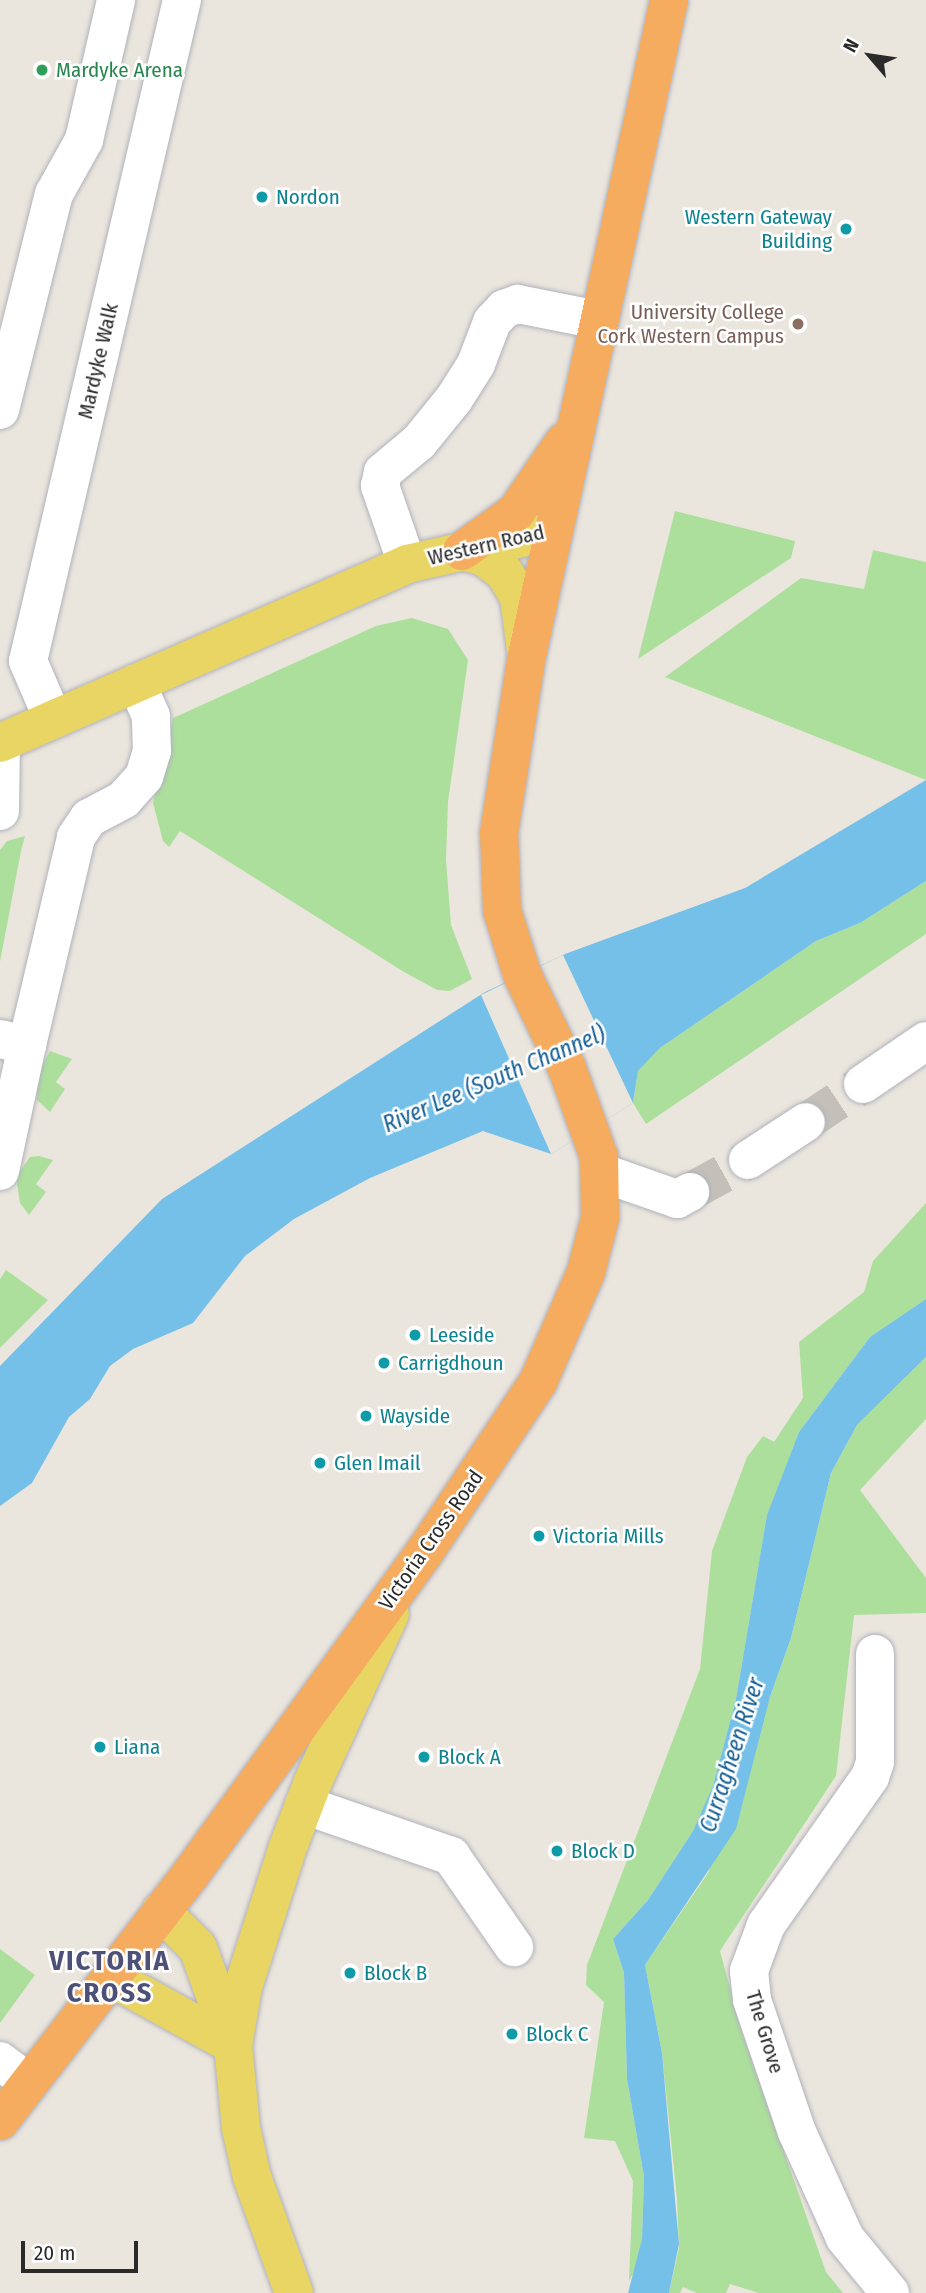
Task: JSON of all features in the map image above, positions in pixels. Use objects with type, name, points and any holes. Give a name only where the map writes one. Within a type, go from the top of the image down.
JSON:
[{"type":"highway","name":"Western Road","points":[[553,531],[669,0]]},
{"type":"highway","points":[[462,551],[516,512],[576,425]]},
{"type":"highway","name":"Victoria Cross Road","points":[[0,2120],[15,2072],[110,1977],[408,1574],[538,1382],[573,1310],[600,1218],[600,1172],[592,1128],[522,974],[502,910],[499,832],[526,660],[553,531]]},
{"type":"main road","name":"Western Road","points":[[1,743],[407,564],[553,531]]},
{"type":"main road","points":[[462,551],[484,557],[504,572],[519,597],[526,660]]},
{"type":"main road","points":[[233,2045],[256,1945],[304,1805],[408,1574]]},
{"type":"main road","points":[[161,1911],[198,1948],[233,2045],[241,2128],[252,2177],[294,2293]]},
{"type":"main road","points":[[110,1977],[233,2045]]},
{"type":"street","points":[[0,410],[54,194],[84,140],[116,0]]},
{"type":"street","name":"Mardyke Walk","points":[[54,719],[29,661],[181,0]]},
{"type":"street","points":[[407,564],[380,486],[383,472],[419,442],[454,398],[476,364],[492,321],[504,309],[518,304],[599,320]]},
{"type":"street","points":[[0,1171],[14,1042],[76,837],[89,818],[124,799],[144,777],[152,751],[151,722],[136,683]]},
{"type":"street","points":[[0,811],[1,743]]},
{"type":"street","points":[[863,1084],[926,1041]]},
{"type":"street","points":[[748,1160],[806,1122]]},
{"type":"street","points":[[600,1172],[677,1199],[690,1192]]},
{"type":"street","name":"The Grove","points":[[876,1654],[874,1762],[870,1777],[766,1925],[748,1971],[752,2000],[797,2132],[845,2238],[890,2293]]},
{"type":"street","points":[[304,1805],[451,1856],[514,1947]]},
{"type":"green space","points":[[675,511],[795,541],[791,558],[638,659]]},
{"type":"green space","points":[[873,550],[926,562],[926,780],[665,677],[801,578],[864,589]]},
{"type":"green space","points":[[412,618],[448,629],[468,660],[448,802],[446,860],[451,925],[472,979],[450,991],[437,990],[404,972],[180,831],[169,847],[163,841],[153,803],[173,718],[376,626]]},
{"type":"green space","points":[[25,836],[0,962],[0,850],[7,841]]},
{"type":"green space","points":[[926,881],[926,934],[646,1124],[633,1103],[638,1071],[660,1048],[816,941],[860,923]]},
{"type":"green space","points":[[50,1051],[72,1059],[56,1082],[65,1089],[50,1112],[37,1100],[37,1087],[39,1071]]},
{"type":"green space","points":[[39,1156],[53,1160],[36,1184],[46,1192],[29,1215],[20,1203],[16,1177],[30,1157]]},
{"type":"green space","points":[[926,1203],[926,1299],[870,1337],[799,1432],[767,1516],[736,1699],[712,1790],[693,1831],[648,1900],[613,1939],[624,1973],[627,2079],[644,2177],[642,2239],[637,2267],[629,2281],[633,2181],[615,2141],[584,2138],[604,2002],[586,1985],[587,1965],[700,1669],[712,1551],[747,1457],[763,1436],[774,1442],[803,1398],[799,1342],[864,1292],[873,1261]]},
{"type":"green space","points":[[6,1270],[48,1300],[0,1348],[0,1279]]},
{"type":"green space","points":[[926,1357],[926,1419],[860,1490],[926,1578],[926,1613],[854,1615],[836,1776],[720,1951],[742,2032],[826,2272],[843,2293],[759,2293],[730,2284],[726,2293],[697,2293],[683,2287],[680,2293],[669,2293],[679,2248],[677,2199],[662,2053],[645,1965],[708,1873],[791,1638],[831,1473],[857,1425]]},
{"type":"green space","points":[[0,1949],[35,1975],[0,2023]]},
{"type":"water","name":"River Lee (South Channel)","points":[[926,780],[926,881],[860,923],[816,941],[660,1048],[638,1071],[633,1103],[551,1154],[483,1131],[370,1178],[294,1219],[245,1256],[193,1323],[133,1349],[110,1366],[90,1399],[69,1417],[32,1483],[0,1506],[0,1366],[162,1199],[485,992],[565,954],[745,888]]},
{"type":"water","name":"Curragheen River","points":[[926,1299],[926,1357],[857,1425],[831,1473],[791,1638],[770,1697],[736,1829],[645,1965],[662,2053],[679,2244],[669,2293],[628,2293],[642,2239],[644,2177],[627,2079],[624,1973],[613,1939],[648,1900],[693,1831],[713,1786],[736,1699],[767,1515],[799,1432],[870,1337]]},
{"type":"pier","points":[[563,955],[633,1103],[551,1154],[481,995]]},
{"type":"tunnel","points":[[806,1122],[863,1084]]},
{"type":"tunnel","points":[[690,1192],[748,1160]]},
{"type":"place","name":"Mardyke Arena","points":[[42,70]]},
{"type":"place","name":"Nordon","points":[[262,197]]},
{"type":"place","name":"Western Gateway Building","points":[[846,229]]},
{"type":"place","name":"University College Cork Western Campus","points":[[798,324]]},
{"type":"place","name":"Leeside","points":[[415,1335]]},
{"type":"place","name":"Carrigdhoun","points":[[384,1363]]},
{"type":"place","name":"Wayside","points":[[366,1416]]},
{"type":"place","name":"Glen Imail","points":[[320,1463]]},
{"type":"place","name":"Victoria Mills","points":[[539,1536]]},
{"type":"place","name":"Liana","points":[[100,1747]]},
{"type":"place","name":"Block A","points":[[424,1757]]},
{"type":"place","name":"Block D","points":[[557,1851]]},
{"type":"place","name":"Block B","points":[[350,1973]]},
{"type":"place","name":"Block C","points":[[512,2034]]},
{"type":"district","name":"VICTORIA CROSS","points":[[110,1977]]}]
